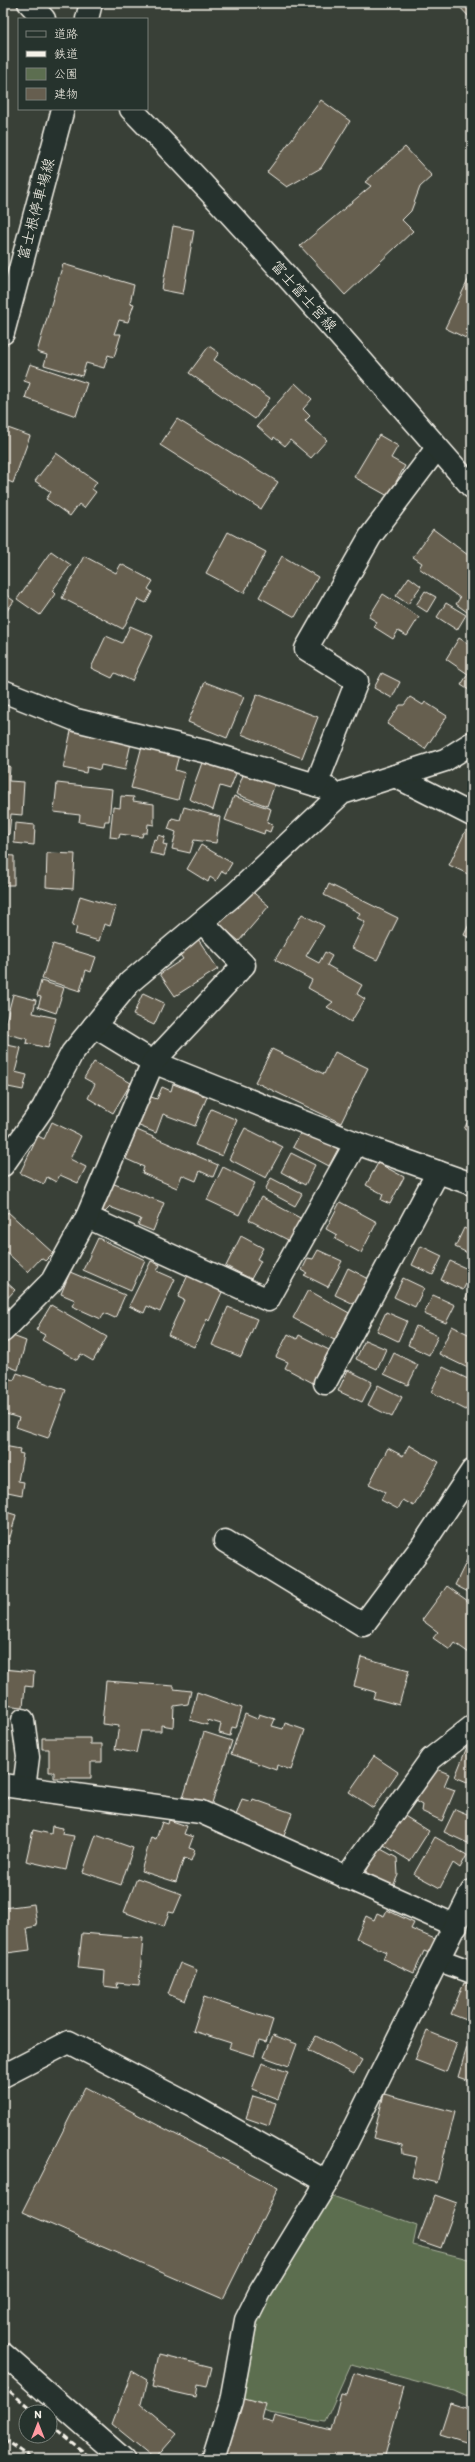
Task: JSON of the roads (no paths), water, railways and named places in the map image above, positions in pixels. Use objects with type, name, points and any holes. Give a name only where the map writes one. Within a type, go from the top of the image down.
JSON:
[{"type":"street","points":[[29,3],[43,18]]},
{"type":"street","points":[[87,18],[91,3]]},
{"type":"street","name":"富士根停車場線","points":[[3,333],[63,110]]},
{"type":"street","name":"富士富士宮線","points":[[132,110],[214,196],[472,487]]},
{"type":"street","points":[[316,785],[357,681],[306,649],[370,537],[437,448]]},
{"type":"street","points":[[3,691],[76,720],[207,752],[342,793]]},
{"type":"street","points":[[3,1165],[43,1108],[72,1054],[130,982],[236,893],[342,793],[445,760],[472,743]]},
{"type":"street","points":[[395,776],[472,815]]},
{"type":"street","points":[[3,1331],[52,1281],[86,1217],[153,1062],[244,965],[202,922]]},
{"type":"street","points":[[94,1026],[153,1062],[356,1143],[472,1184]]},
{"type":"street","points":[[86,1217],[268,1300],[356,1143]]},
{"type":"street","points":[[325,1383],[438,1172]]},
{"type":"street","points":[[224,1542],[363,1625],[422,1546],[472,1471]]},
{"type":"street","points":[[23,1720],[28,1756],[13,1787],[201,1812],[456,1926]]},
{"type":"street","points":[[346,1878],[431,1759],[472,1727]]},
{"type":"street","points":[[213,2459],[231,2401],[246,2320],[260,2292],[327,2182],[456,1926],[472,1891]]},
{"type":"street","points":[[438,1960],[472,1972]]},
{"type":"street","points":[[3,2076],[69,2042],[194,2107],[327,2182]]},
{"type":"street","points":[[3,2354],[124,2459]]},
{"type":"railway","points":[[3,2386],[25,2404]]},
{"type":"railway","points":[[58,2431],[92,2459]]},
{"type":"railway","points":[[3,2439],[32,2459]]}]
